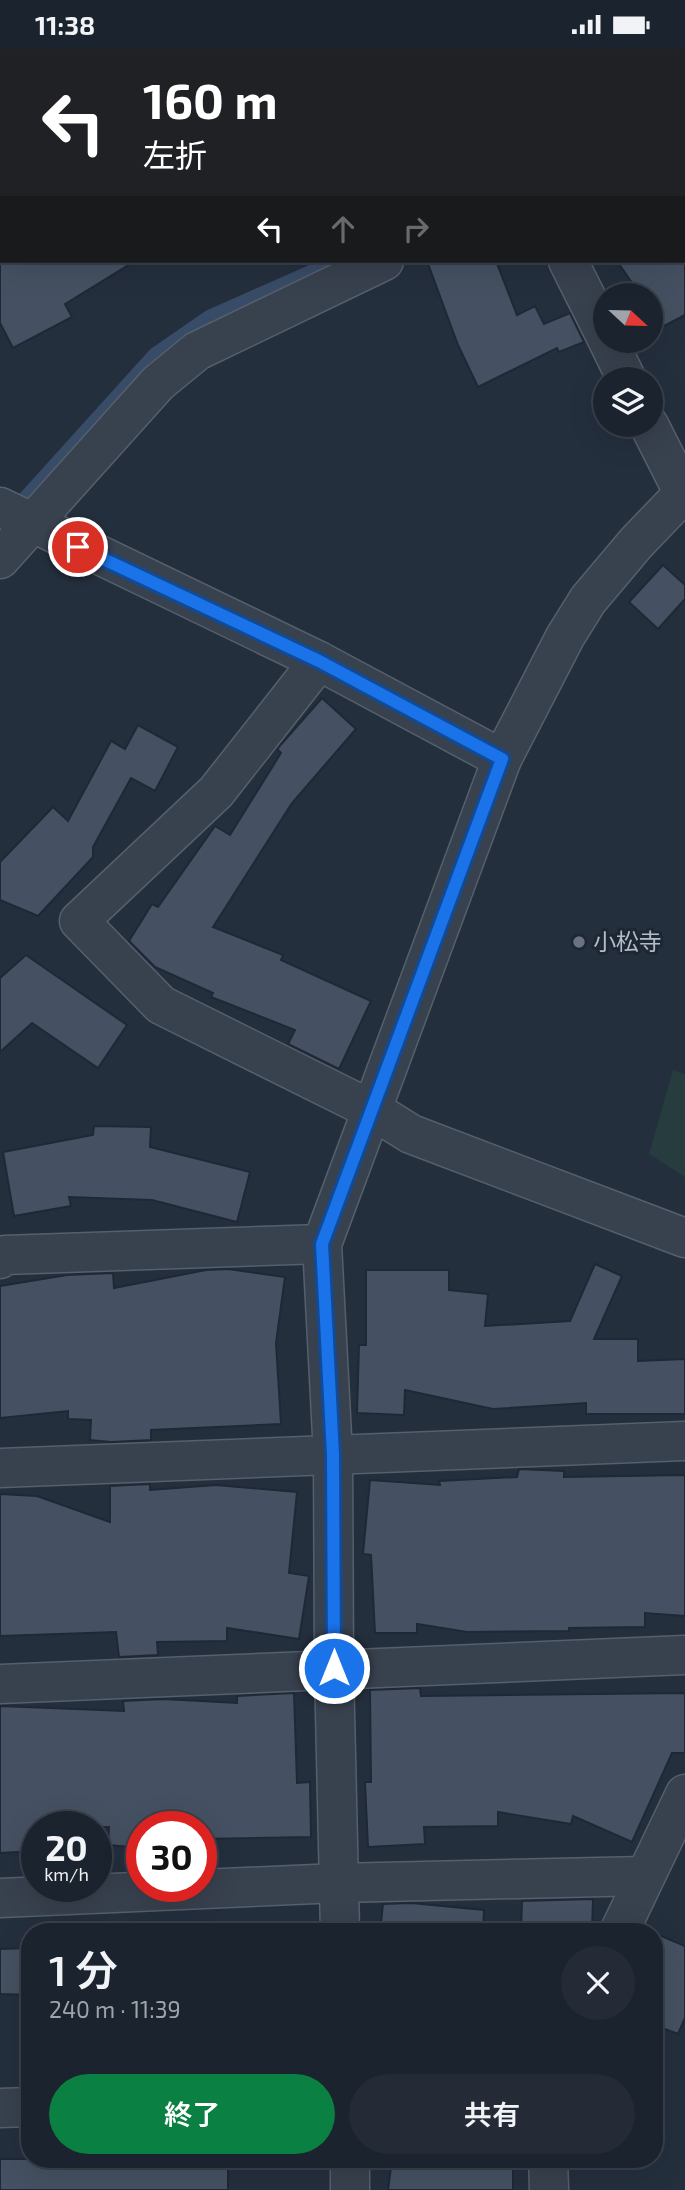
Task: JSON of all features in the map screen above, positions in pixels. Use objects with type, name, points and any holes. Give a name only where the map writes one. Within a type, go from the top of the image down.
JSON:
[{"type":"street","points":[[0,559],[15,516],[158,383],[197,351],[380,263]]},
{"type":"street","points":[[569,263],[593,311]]},
{"type":"street","points":[[340,1923],[333,1455],[322,1244],[374,1111],[502,759],[565,637],[588,600],[684,494],[655,437]]},
{"type":"street","points":[[15,516],[319,661],[502,759]]},
{"type":"street","points":[[319,661],[216,792],[79,921],[161,1005],[374,1111],[411,1134],[685,1238]]},
{"type":"street","points":[[0,1259],[5,1255],[322,1244]]},
{"type":"street","points":[[0,1468],[685,1441]]},
{"type":"street","points":[[0,1684],[685,1655]]},
{"type":"street","points":[[623,1923],[685,1794]]},
{"type":"street","points":[[0,1898],[338,1883],[645,1876]]},
{"type":"street","points":[[0,2108],[21,2107]]},
{"type":"street","points":[[350,2168],[350,2190]]},
{"type":"street","points":[[548,2168],[549,2190]]},
{"type":"green space","points":[[673,1070],[685,1074],[685,1177],[649,1154]]},
{"type":"building","points":[[0,263],[132,263],[65,304],[72,317],[13,348],[0,323]]},
{"type":"building","points":[[428,263],[497,263],[517,315],[535,306],[544,324],[570,313],[584,342],[559,352],[557,348],[478,387],[458,345]]},
{"type":"building","points":[[618,263],[685,263],[685,315],[663,327],[663,283],[632,283]]},
{"type":"building","points":[[663,565],[685,585],[685,599],[658,629],[629,602]]},
{"type":"building","points":[[322,698],[356,729],[292,803],[213,927],[283,955],[281,960],[371,1001],[339,1069],[288,1044],[295,1030],[211,997],[213,993],[155,967],[129,941],[152,904],[158,907],[215,826],[230,835],[281,753],[277,749]]},
{"type":"building","points":[[138,725],[178,747],[155,791],[131,778],[93,847],[93,857],[38,916],[0,900],[0,862],[53,807],[68,821],[111,741],[125,749]]},
{"type":"building","points":[[26,955],[127,1025],[98,1068],[32,1023],[0,1052],[0,978]]},
{"type":"building","points":[[94,1126],[151,1127],[150,1147],[250,1172],[237,1222],[152,1200],[69,1197],[71,1206],[14,1216],[3,1152],[93,1135]]},
{"type":"building","points":[[595,1264],[622,1276],[594,1339],[638,1339],[638,1361],[685,1359],[685,1414],[586,1414],[586,1403],[493,1409],[405,1390],[404,1415],[357,1413],[359,1345],[366,1345],[366,1270],[449,1270],[449,1290],[488,1294],[485,1326],[570,1321]]},
{"type":"building","points":[[228,1269],[285,1277],[276,1343],[281,1424],[151,1430],[151,1440],[111,1442],[90,1440],[91,1420],[68,1419],[68,1411],[0,1418],[0,1286],[67,1275],[113,1273],[114,1288],[206,1270]]},
{"type":"building","points":[[519,1469],[564,1471],[564,1477],[685,1475],[685,1616],[645,1613],[645,1627],[467,1632],[417,1624],[417,1633],[375,1633],[371,1555],[363,1554],[370,1480],[440,1485],[439,1481],[517,1477]]},
{"type":"building","points":[[150,1484],[150,1490],[216,1485],[297,1492],[289,1573],[309,1576],[299,1639],[227,1628],[227,1641],[157,1642],[158,1655],[119,1657],[116,1632],[0,1636],[0,1494],[37,1496],[110,1522],[110,1486]]},
{"type":"building","points":[[420,1688],[421,1696],[685,1693],[685,1753],[672,1753],[632,1842],[573,1816],[571,1824],[498,1812],[498,1826],[424,1827],[425,1844],[368,1847],[365,1782],[371,1782],[370,1690]]},
{"type":"building","points":[[294,1693],[297,1783],[310,1782],[311,1837],[217,1839],[217,1811],[126,1811],[126,1847],[112,1845],[112,1811],[21,1811],[21,1852],[0,1853],[0,1706],[124,1711],[123,1701],[163,1699],[237,1703],[237,1696]]},
{"type":"building","points":[[593,1899],[592,1923],[521,1923],[522,1901]]},
{"type":"building","points":[[411,1903],[484,1910],[483,1923],[381,1923],[383,1904]]},
{"type":"building","points":[[663,1937],[685,1946],[685,2018],[678,2034],[663,2028]]},
{"type":"building","points":[[21,1948],[21,1995],[0,1994],[0,1949]]},
{"type":"building","points":[[0,2159],[21,2159],[21,2168],[228,2168],[228,2190],[0,2190]]},
{"type":"building","points":[[391,2168],[513,2168],[513,2190],[388,2190]]},
{"type":"waterway","points":[[13,510],[154,354],[209,316],[328,263]]},
{"type":"place","name":"小松寺","points":[[579,942]]},
{"type":"route","points":[[78,547],[319,661],[502,759],[374,1111],[322,1244],[333,1455],[334,1668]]}]
